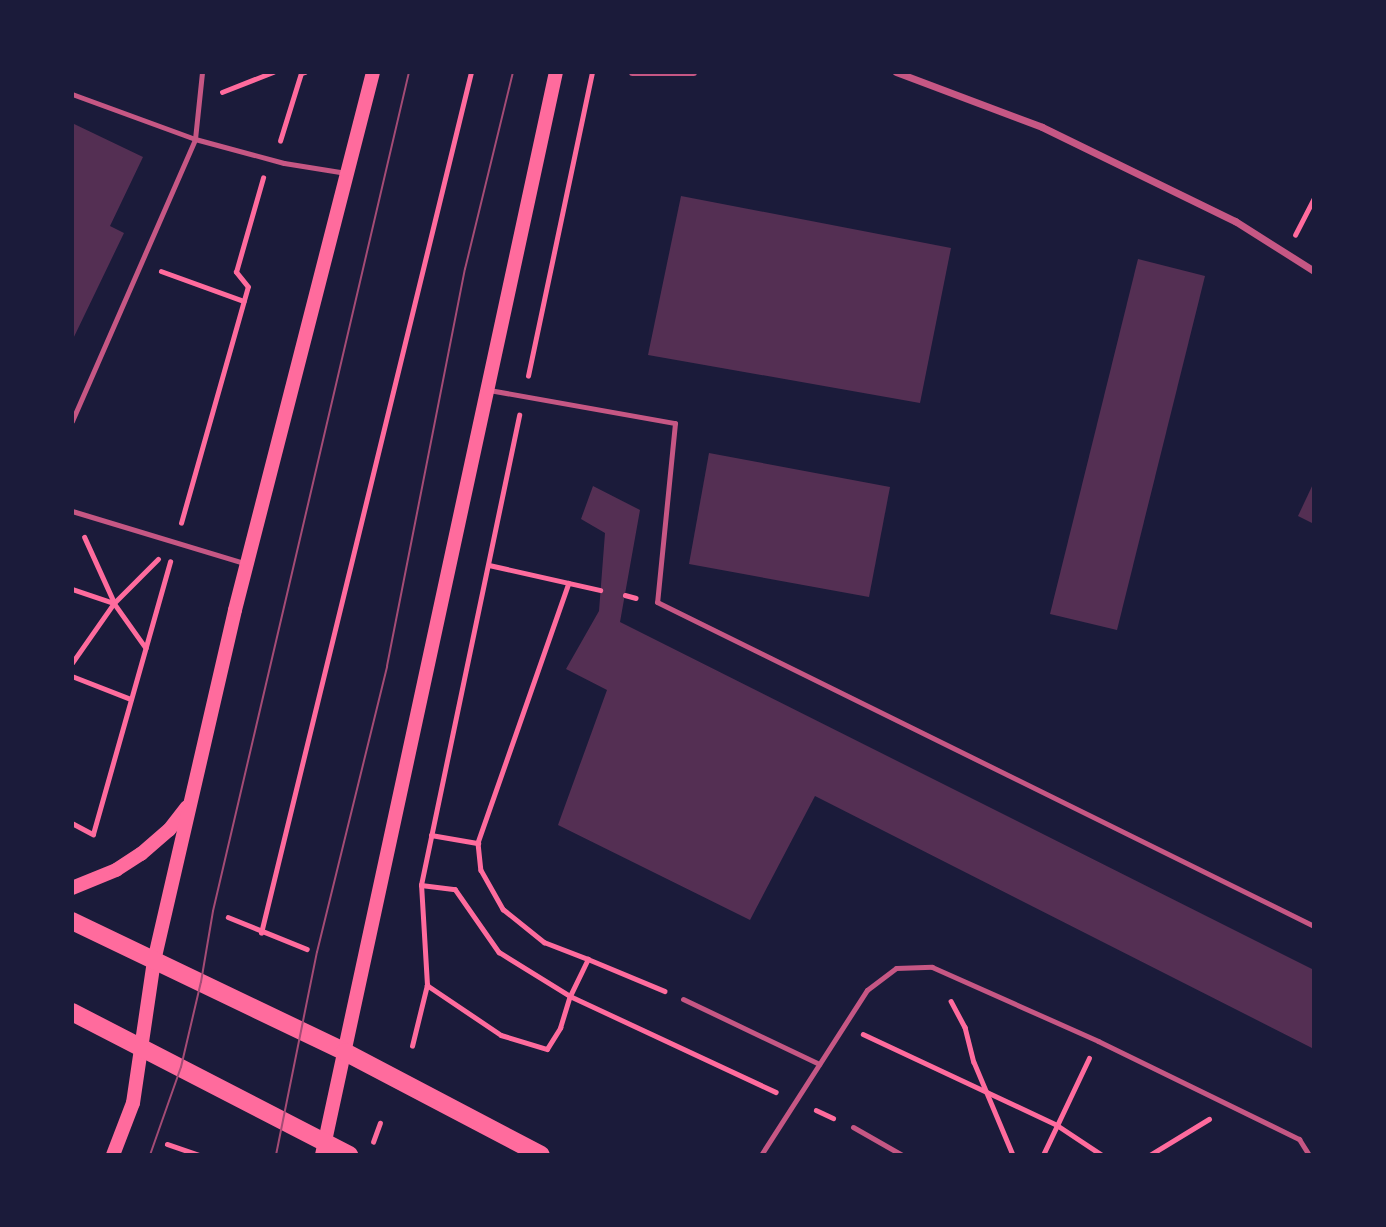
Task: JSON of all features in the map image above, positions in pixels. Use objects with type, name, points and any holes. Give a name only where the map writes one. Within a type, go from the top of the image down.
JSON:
[{"type":"main road","points":[[113,1155],[133,1103],[153,961],[247,564],[373,72]]},
{"type":"main road","points":[[324,1149],[556,72]]},
{"type":"main road","points":[[72,888],[116,870],[141,854],[169,830],[190,803]]},
{"type":"main road","points":[[72,921],[287,1023],[541,1155]]},
{"type":"main road","points":[[72,1012],[262,1108],[324,1149],[349,1155]]},
{"type":"main road","points":[[522,1155],[535,1155]]},
{"type":"street","points":[[632,72],[694,72]]},
{"type":"street","points":[[896,72],[1042,127],[1235,220],[1314,271]]},
{"type":"lane","points":[[72,418],[195,139],[202,72]]},
{"type":"lane","points":[[72,94],[195,139],[284,163],[349,173]]},
{"type":"lane","points":[[486,390],[675,423],[657,602],[1314,926]]},
{"type":"lane","points":[[72,511],[247,564]]},
{"type":"lane","points":[[761,1155],[867,990],[896,968],[932,967],[1098,1041],[1246,1113],[1298,1139],[1309,1155]]},
{"type":"lane","points":[[683,999],[820,1064]]},
{"type":"lane","points":[[853,1127],[902,1155]]},
{"type":"path","points":[[199,101],[273,72]]},
{"type":"path","points":[[283,145],[279,139],[301,73],[305,72]]},
{"type":"path","points":[[261,933],[471,72]]},
{"type":"path","points":[[412,1046],[427,985],[421,885],[592,72]]},
{"type":"path","points":[[248,287],[236,272],[262,178],[284,163]]},
{"type":"path","points":[[1285,253],[1314,198]]},
{"type":"path","points":[[140,263],[244,301]]},
{"type":"path","points":[[72,511],[114,603],[146,648]]},
{"type":"path","points":[[72,663],[114,603],[176,542]]},
{"type":"path","points":[[488,565],[600,590]]},
{"type":"path","points":[[569,583],[478,843],[481,870],[503,909],[544,942],[683,999]]},
{"type":"path","points":[[72,589],[114,603]]},
{"type":"path","points":[[72,676],[131,699]]},
{"type":"path","points":[[72,823],[93,834]]},
{"type":"path","points":[[431,835],[478,843]]},
{"type":"path","points":[[421,885],[455,889],[499,952],[570,996],[853,1127]]},
{"type":"path","points":[[228,918],[307,949]]},
{"type":"path","points":[[427,985],[501,1035],[547,1049],[560,1028],[570,996],[588,959]]},
{"type":"path","points":[[932,967],[965,1027],[974,1062],[1013,1155]]},
{"type":"path","points":[[844,1026],[985,1089],[1057,1125],[1102,1155]]},
{"type":"path","points":[[1043,1155],[1098,1041]]},
{"type":"path","points":[[1150,1155],[1203,1120],[1246,1113]]},
{"type":"path","points":[[372,1143],[380,1123]]},
{"type":"path","points":[[167,1144],[199,1155]]},
{"type":"building","points":[[72,123],[143,157],[110,226],[124,233],[72,341]]},
{"type":"building","points":[[681,196],[951,248],[920,403],[648,355]]},
{"type":"building","points":[[1138,259],[1205,276],[1117,630],[1050,614]]},
{"type":"building","points":[[709,453],[890,487],[869,597],[689,564]]},
{"type":"building","points":[[1314,482],[1314,524],[1298,516]]},
{"type":"building","points":[[593,486],[640,510],[620,622],[1314,970],[1314,1049],[815,796],[750,920],[558,825],[607,690],[566,669],[599,611],[605,533],[581,519]]},
{"type":"tram line","points":[[150,1155],[181,1067],[201,982],[213,911],[409,72]]},
{"type":"tram line","points":[[276,1155],[317,952],[387,666],[465,269],[513,72]]}]
